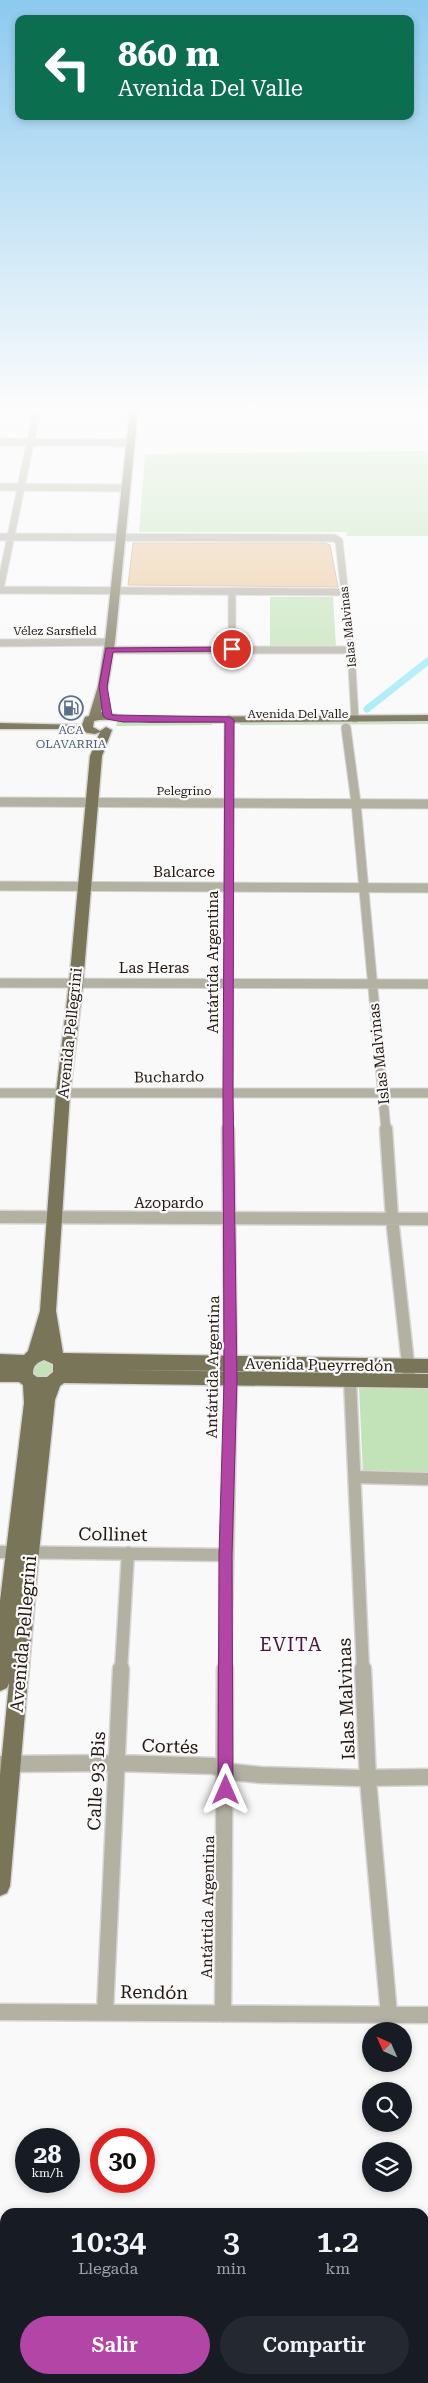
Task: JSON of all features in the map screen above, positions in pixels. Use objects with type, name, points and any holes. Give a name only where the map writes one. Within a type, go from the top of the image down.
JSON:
[{"type":"main road","points":[[0,726],[90,729],[87,722],[93,716],[103,686],[110,646],[123,521]]},
{"type":"main road","points":[[103,686],[109,716]]},
{"type":"main road","points":[[0,718],[93,716]]},
{"type":"main road","name":"Avenida Del Valle","points":[[93,716],[109,716],[123,719],[346,728],[428,727]]},
{"type":"main road","name":"Avenida Pellegrini","points":[[96,756],[112,722],[109,716]]},
{"type":"main road","name":"Avenida Del Valle","points":[[90,729],[107,730],[153,726],[355,718],[428,718]]},
{"type":"main road","name":"Avenida Pellegrini","points":[[0,1681],[32,1403],[30,1369],[48,1311],[56,1218],[63,1093],[76,984],[93,804],[96,756],[90,729]]},
{"type":"main road","name":"Avenida Pellegrini","points":[[0,1886],[15,1552],[47,1400],[57,1369],[52,1326],[48,1311]]},
{"type":"main road","points":[[0,1361],[30,1369],[39,1386],[57,1369],[44,1354],[30,1369],[0,1375]]},
{"type":"main road","name":"Avenida Pueyrredón","points":[[230,1372],[350,1380],[409,1373],[428,1366]]},
{"type":"main road","name":"Avenida Pueyrredón","points":[[57,1369],[409,1373],[428,1381]]},
{"type":"street","points":[[14,521],[0,590],[344,592]]},
{"type":"street","points":[[0,537],[121,536]]},
{"type":"street","name":"Islas Malvinas","points":[[121,536],[334,538],[339,541],[351,650],[355,718]]},
{"type":"street","points":[[232,592],[232,649]]},
{"type":"street","name":"Vélez Sarsfield","points":[[0,642],[232,649],[351,650]]},
{"type":"street","name":"Antártida Argentina","points":[[223,2014],[226,1555],[230,1372],[228,1092],[229,724]]},
{"type":"street","name":"Islas Malvinas","points":[[346,728],[356,803],[372,984],[384,1092],[392,1218],[409,1373]]},
{"type":"street","name":"Pelegrino","points":[[0,802],[93,804],[428,804]]},
{"type":"street","name":"Balcarce","points":[[0,886],[428,888]]},
{"type":"street","name":"Las Heras","points":[[0,983],[428,984]]},
{"type":"street","name":"Buchardo","points":[[0,1093],[428,1093]]},
{"type":"street","name":"Azopardo","points":[[0,1217],[428,1218]]},
{"type":"street","name":"Islas Malvinas","points":[[350,1380],[368,1780],[389,2015]]},
{"type":"street","points":[[355,1477],[428,1479]]},
{"type":"street","name":"Collinet","points":[[15,1552],[226,1555]]},
{"type":"street","name":"Calle 93 Bis","points":[[105,2012],[128,1553]]},
{"type":"street","name":"Cortés","points":[[6,1764],[116,1763],[214,1766],[226,1771],[368,1780],[428,1778]]},
{"type":"street","name":"Rendón","points":[[0,2012],[428,2015]]},
{"type":"green space","points":[[140,521],[428,521],[428,536],[347,536],[346,532],[139,532]]},
{"type":"green space","points":[[270,597],[333,597],[336,647],[270,647]]},
{"type":"green space","points":[[117,721],[212,723],[212,725],[116,726]]},
{"type":"green space","points":[[428,722],[428,724],[240,725],[240,723]]},
{"type":"green space","points":[[45,1360],[53,1364],[53,1373],[43,1379],[33,1376],[32,1366]]},
{"type":"green space","points":[[359,1387],[428,1389],[428,1474],[363,1474]]},
{"type":"building","points":[[133,543],[325,543],[330,545],[338,587],[128,585]]},
{"type":"waterway","points":[[367,709],[428,661]]},
{"type":"place","name":"ACA OLAVARRIA","points":[[71,708]]},
{"type":"district","name":"EVITA","points":[[291,1644]]},
{"type":"route","points":[[226,1790],[226,1555],[230,1380],[228,1092],[230,720],[123,719],[110,717],[108,716],[103,686],[109,650],[232,649]]}]
